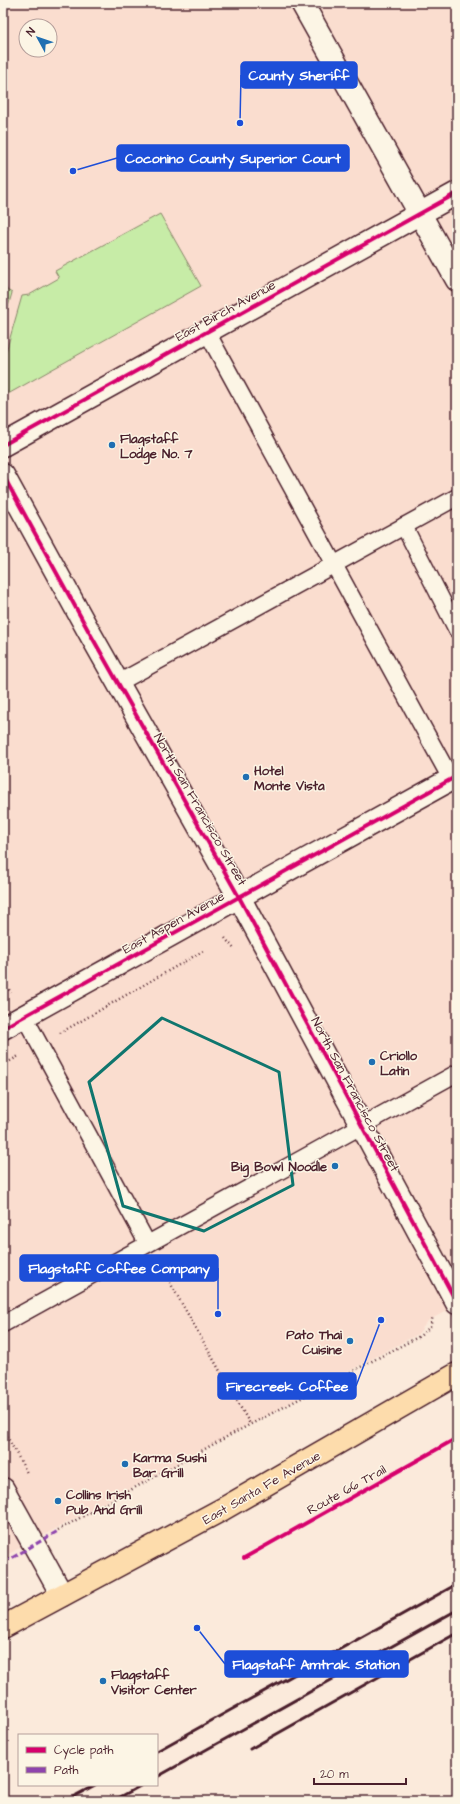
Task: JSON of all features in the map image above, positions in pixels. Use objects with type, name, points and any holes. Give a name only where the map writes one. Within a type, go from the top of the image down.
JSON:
[{"type":"main road","name":"East Santa Fe Avenue","points":[[3,1627],[223,1509],[457,1374]]},
{"type":"street","points":[[302,3],[457,280]]},
{"type":"street","name":"East Birch Avenue","points":[[3,445],[457,193]]},
{"type":"street","name":"North San Francisco Street","points":[[3,475],[239,897],[457,1303]]},
{"type":"street","name":"East Aspen Avenue","points":[[3,1028],[454,777]]},
{"type":"street","points":[[3,1489],[62,1595]]},
{"type":"lane","points":[[207,332],[333,565],[454,777]]},
{"type":"lane","points":[[118,683],[457,497]]},
{"type":"lane","points":[[404,526],[457,630]]},
{"type":"lane","points":[[24,1016],[147,1243]]},
{"type":"lane","points":[[3,1324],[147,1243],[362,1127],[457,1073]]},
{"type":"path","points":[[219,941],[226,937],[238,956]]},
{"type":"path","points":[[3,1065],[205,949]]},
{"type":"path","points":[[147,1243],[250,1424]]},
{"type":"path","points":[[54,1524],[58,1530],[250,1424],[420,1336],[430,1327],[433,1310]]},
{"type":"path","points":[[3,1429],[29,1476]]},
{"type":"highlighted area","points":[[162,1018],[279,1072],[293,1185],[204,1231],[123,1206],[89,1082]]},
{"type":"shaded area","points":[[3,3],[457,3],[457,1305],[428,1321],[418,1334],[3,1557]]},
{"type":"green space","points":[[160,214],[201,286],[8,394],[3,385],[3,362],[22,296],[29,295],[59,278],[55,271]]},
{"type":"green space","points":[[3,281],[7,290],[12,293],[3,324]]},
{"type":"railway","points":[[158,1750],[457,1584]]},
{"type":"railway","points":[[158,1776],[457,1610]]},
{"type":"railway","points":[[250,1749],[457,1633]]},
{"type":"railway","points":[[65,1801],[93,1786]]},
{"type":"railway","points":[[113,1801],[140,1786]]},
{"type":"marked path","points":[[4,1559],[10,1559],[58,1531]]},
{"type":"cycle path","points":[[3,445],[457,193]]},
{"type":"cycle path","points":[[3,475],[88,630],[239,897],[457,1303]]},
{"type":"cycle path","points":[[3,1028],[457,776]]},
{"type":"cycle path","name":"Route 66 Trail","points":[[244,1558],[457,1438]]},
{"type":"place","name":"County Sheriff","points":[[240,123]]},
{"type":"place","name":"Coconino County Superior Court","points":[[73,171]]},
{"type":"place","name":"Flagstaff Lodge No. 7","points":[[112,445]]},
{"type":"place","name":"Hotel Monte Vista","points":[[246,777]]},
{"type":"place","name":"Criollo Latin","points":[[372,1062]]},
{"type":"place","name":"Big Bowl Noodle","points":[[335,1166]]},
{"type":"place","name":"Flagstaff Coffee Company","points":[[218,1314]]},
{"type":"place","name":"Firecreek Coffee","points":[[381,1320]]},
{"type":"place","name":"Pato Thai Cuisine","points":[[350,1341]]},
{"type":"place","name":"Karma Sushi Bar Grill","points":[[125,1464]]},
{"type":"place","name":"Collins Irish Pub And Grill","points":[[58,1501]]},
{"type":"place","name":"Flagstaff Amtrak Station","points":[[197,1628]]},
{"type":"place","name":"Flagstaff Visitor Center","points":[[103,1681]]}]
